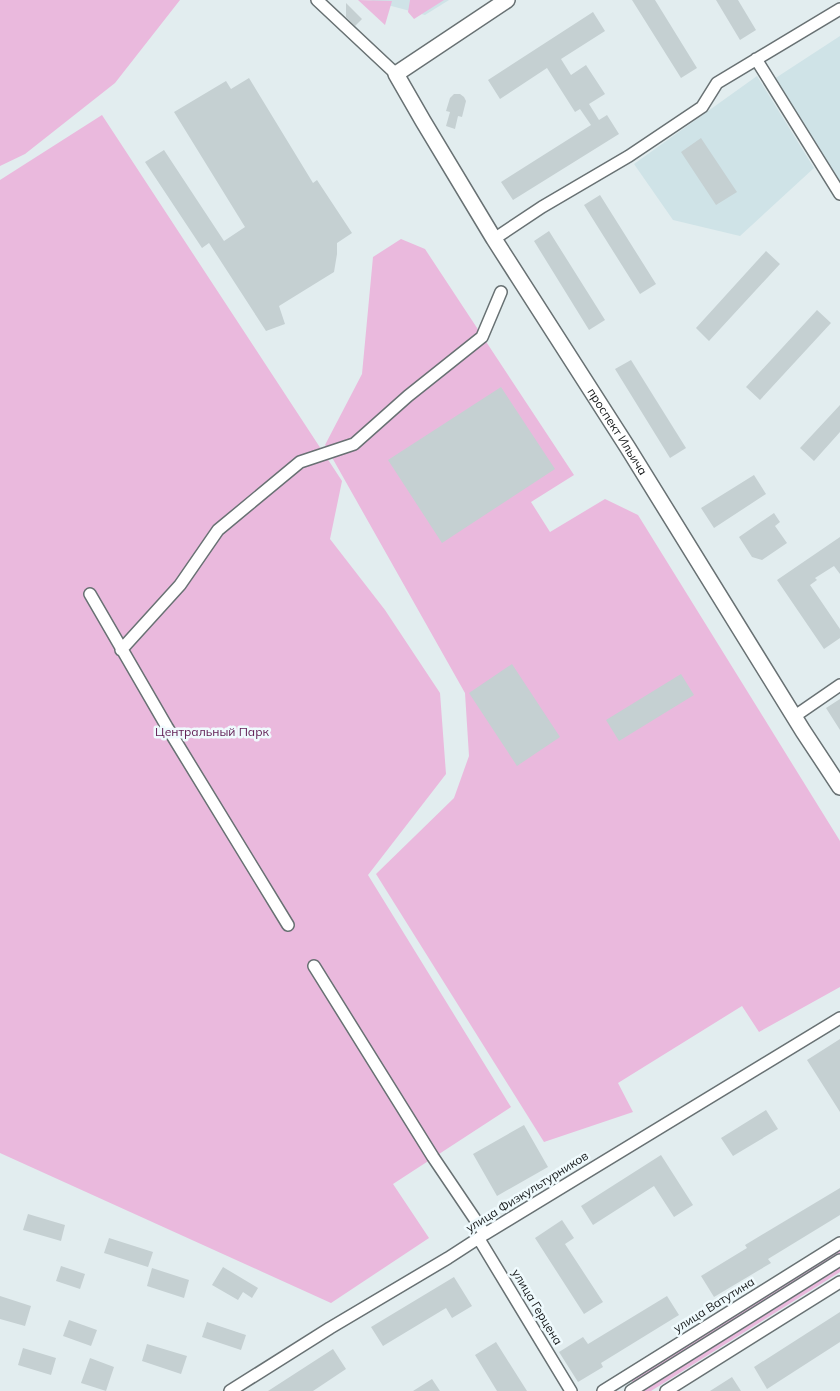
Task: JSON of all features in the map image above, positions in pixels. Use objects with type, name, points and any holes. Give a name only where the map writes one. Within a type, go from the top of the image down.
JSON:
[{"type":"main road","points":[[396,74],[507,0]]},
{"type":"main road","name":"проспект Ильича","points":[[396,74],[494,239],[628,448],[840,787]]},
{"type":"street","name":"проспект Ильича","points":[[317,0],[396,74]]},
{"type":"street","points":[[494,239],[542,207],[629,156],[702,107],[717,83],[840,9]]},
{"type":"street","points":[[756,59],[840,194]]},
{"type":"street","points":[[122,650],[180,585],[218,530],[300,462],[354,444],[408,396],[482,337],[502,292]]},
{"type":"street","points":[[90,594],[167,727],[288,925]]},
{"type":"street","points":[[795,716],[840,686]]},
{"type":"street","name":"улица Герцена","points":[[314,966],[482,1236],[571,1391]]},
{"type":"street","name":"улица Физкультурников","points":[[230,1391],[840,1018]]},
{"type":"street","name":"улица Ватутина","points":[[603,1391],[840,1243]]},
{"type":"street","points":[[632,1391],[840,1260]]},
{"type":"street","points":[[666,1391],[840,1282]]},
{"type":"shaded area","points":[[369,0],[449,0],[425,15]]},
{"type":"shaded area","points":[[840,36],[840,188],[771,81]]},
{"type":"shaded area","points":[[757,76],[814,168],[740,236],[673,220],[634,164]]},
{"type":"green space","points":[[0,0],[180,0],[115,83],[25,154],[0,166]]},
{"type":"green space","points":[[358,0],[392,1],[385,25]]},
{"type":"green space","points":[[410,0],[444,0],[414,19],[408,12]]},
{"type":"green space","name":"Центральный Парк","points":[[102,115],[342,481],[330,539],[385,610],[440,693],[446,774],[368,875],[511,1107],[393,1184],[429,1238],[331,1303],[0,1153],[0,180]]},
{"type":"green space","points":[[401,239],[425,249],[574,475],[531,502],[550,532],[605,499],[638,515],[840,841],[840,987],[759,1032],[742,1006],[618,1083],[633,1112],[544,1142],[376,874],[454,798],[469,756],[465,693],[325,445],[362,374],[373,257]]},
{"type":"green space","points":[[840,1249],[840,1272],[651,1391],[638,1391],[630,1378]]},
{"type":"building","points":[[632,0],[655,0],[697,68],[681,78]]},
{"type":"building","points":[[716,0],[738,0],[756,30],[740,40]]},
{"type":"building","points":[[346,3],[362,19],[355,26],[346,17]]},
{"type":"building","points":[[593,12],[605,31],[561,59],[571,75],[586,65],[605,94],[589,104],[599,120],[607,115],[619,134],[513,200],[501,182],[591,125],[580,109],[575,112],[547,68],[500,99],[488,80]]},
{"type":"building","points":[[249,78],[313,183],[317,180],[352,233],[337,243],[334,272],[279,306],[285,324],[266,331],[209,243],[202,248],[145,162],[164,150],[224,241],[245,227],[174,112],[226,81],[231,89]]},
{"type":"building","points":[[454,94],[460,94],[466,101],[462,117],[458,116],[455,129],[446,126],[450,112],[446,111],[450,98]]},
{"type":"building","points":[[701,138],[737,192],[716,205],[681,152]]},
{"type":"building","points":[[600,195],[656,284],[640,294],[584,205]]},
{"type":"building","points":[[549,231],[605,320],[589,330],[534,241]]},
{"type":"building","points":[[766,251],[780,264],[709,341],[696,328]]},
{"type":"building","points":[[817,310],[831,323],[760,400],[746,387]]},
{"type":"building","points":[[631,360],[686,448],[670,458],[615,369]]},
{"type":"building","points":[[501,387],[555,469],[442,543],[388,460]]},
{"type":"building","points":[[840,405],[840,432],[814,461],[800,448]]},
{"type":"building","points":[[754,475],[766,494],[714,528],[701,508]]},
{"type":"building","points":[[774,513],[780,522],[775,526],[787,543],[762,560],[752,557],[739,537]]},
{"type":"building","points":[[840,537],[840,574],[834,566],[815,578],[817,580],[810,585],[840,629],[840,638],[824,649],[777,580]]},
{"type":"building","points":[[512,664],[560,737],[517,766],[469,693]]},
{"type":"building","points":[[681,674],[694,695],[619,741],[606,720]]},
{"type":"building","points":[[840,699],[840,730],[826,708]]},
{"type":"building","points":[[840,1039],[840,1112],[807,1060]]},
{"type":"building","points":[[766,1110],[778,1129],[733,1156],[721,1138]]},
{"type":"building","points":[[524,1125],[548,1167],[497,1196],[473,1154]]},
{"type":"building","points":[[661,1155],[693,1205],[674,1217],[654,1186],[593,1225],[581,1206]]},
{"type":"building","points":[[840,1188],[840,1215],[768,1259],[771,1263],[714,1297],[701,1276],[747,1248],[745,1245]]},
{"type":"building","points":[[28,1214],[65,1225],[61,1241],[23,1230]]},
{"type":"building","points":[[562,1220],[574,1238],[565,1244],[603,1302],[584,1314],[535,1238]]},
{"type":"building","points":[[109,1238],[153,1252],[148,1267],[104,1253]]},
{"type":"building","points":[[61,1266],[85,1274],[80,1289],[56,1281]]},
{"type":"building","points":[[223,1267],[258,1288],[252,1298],[243,1292],[238,1300],[212,1285]]},
{"type":"building","points":[[152,1268],[189,1280],[184,1298],[147,1286]]},
{"type":"building","points":[[454,1277],[472,1306],[452,1318],[446,1308],[383,1346],[371,1327]]},
{"type":"building","points":[[0,1296],[31,1306],[25,1326],[0,1319]]},
{"type":"building","points":[[667,1296],[679,1315],[601,1363],[603,1367],[578,1382],[559,1352],[583,1337],[588,1344]]},
{"type":"building","points":[[840,1312],[840,1342],[767,1389],[754,1367]]},
{"type":"building","points":[[69,1320],[97,1330],[91,1346],[63,1336]]},
{"type":"building","points":[[207,1322],[246,1335],[241,1350],[202,1337]]},
{"type":"building","points":[[496,1342],[527,1391],[497,1391],[475,1355]]},
{"type":"building","points":[[147,1344],[187,1356],[181,1374],[142,1361]]},
{"type":"building","points":[[23,1348],[56,1358],[51,1375],[18,1365]]},
{"type":"building","points":[[333,1349],[346,1369],[313,1391],[268,1391]]},
{"type":"building","points":[[90,1358],[114,1367],[106,1391],[81,1383]]},
{"type":"building","points":[[732,1377],[741,1391],[710,1391]]},
{"type":"building","points":[[432,1379],[440,1391],[413,1391]]}]
